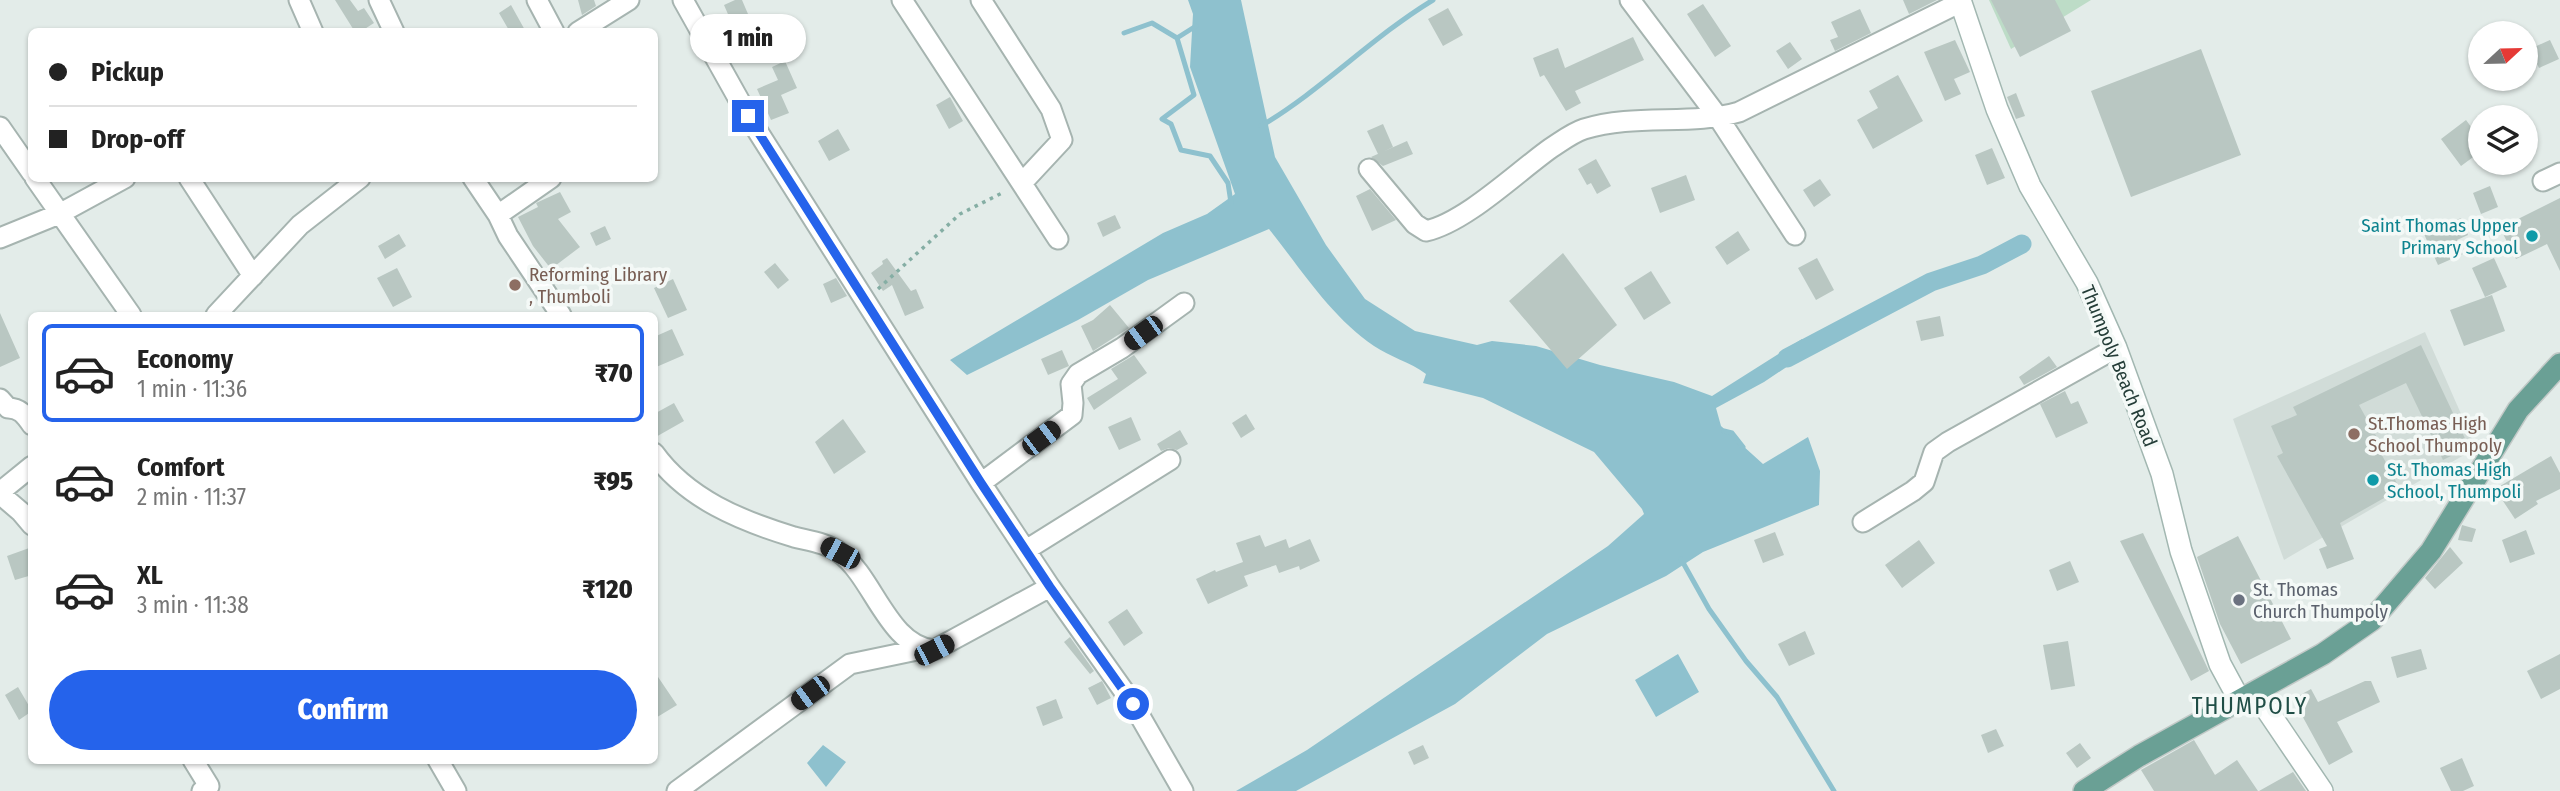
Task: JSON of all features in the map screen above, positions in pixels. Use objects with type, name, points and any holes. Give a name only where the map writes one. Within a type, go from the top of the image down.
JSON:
[{"type":"main road","name":"Thumpoly Beach Road","points":[[1960,1],[1997,109],[2030,186],[2087,283],[2116,348],[2162,474],[2180,551],[2220,664],[2322,791]]},
{"type":"main road","points":[[2084,791],[2139,756],[2323,654],[2372,620],[2431,551],[2518,410],[2560,364]]},
{"type":"street","points":[[379,0],[392,28]]},
{"type":"street","points":[[537,0],[552,28]]},
{"type":"street","points":[[584,28],[629,0]]},
{"type":"street","points":[[682,0],[748,116],[981,483],[1133,704],[1183,791]]},
{"type":"street","points":[[902,0],[1058,239]]},
{"type":"street","points":[[982,0],[1051,109],[1062,140],[1022,183]]},
{"type":"street","points":[[1630,0],[1718,117],[1795,235]]},
{"type":"street","points":[[300,1],[311,28]]},
{"type":"street","points":[[1369,169],[1415,224],[1426,231],[1440,228],[1583,129],[1639,119],[1718,117],[1740,112],[1960,1]]},
{"type":"street","points":[[0,127],[28,167]]},
{"type":"street","points":[[38,182],[129,312]]},
{"type":"street","points":[[0,238],[59,214],[118,182]]},
{"type":"street","points":[[192,182],[253,275]]},
{"type":"street","points":[[219,312],[300,225],[355,182]]},
{"type":"street","points":[[476,182],[559,312]]},
{"type":"street","points":[[498,215],[545,182]]},
{"type":"street","points":[[981,483],[1072,415],[1071,384],[1078,374],[1122,348],[1184,303]]},
{"type":"street","points":[[1863,522],[1924,482],[1934,452],[1948,442],[2116,348]]},
{"type":"street","points":[[0,399],[8,408],[16,408],[28,419]]},
{"type":"street","points":[[658,458],[667,470],[720,511],[794,537],[824,544],[840,553],[853,566],[906,638],[922,649]]},
{"type":"street","points":[[1026,550],[1170,460]]},
{"type":"street","points":[[28,469],[0,493],[28,521]]},
{"type":"street","points":[[677,791],[850,664],[922,649],[934,650],[1050,587]]},
{"type":"street","points":[[195,764],[209,786],[202,791]]},
{"type":"street","points":[[440,764],[456,791]]},
{"type":"path","points":[[866,300],[960,214],[1022,183]]},
{"type":"shaded area","name":"St.Thomas High School Thumpoly","points":[[2425,332],[2476,448],[2284,560],[2233,419]]},
{"type":"green space","points":[[1989,0],[2091,0],[2011,49]]},
{"type":"water","points":[[1188,0],[1241,0],[1275,157],[1326,245],[1365,299],[1415,331],[1477,345],[1492,341],[1536,346],[1600,365],[1674,382],[1712,396],[1802,339],[1812,350],[1764,382],[1716,408],[1721,426],[1763,464],[1808,437],[1820,471],[1819,505],[1703,552],[1666,576],[1547,634],[1455,704],[1296,791],[1236,791],[1307,750],[1608,546],[1644,514],[1594,452],[1483,398],[1423,383],[1426,374],[1380,350],[1358,334],[1317,292],[1269,229],[1148,280],[1078,320],[967,375],[950,360],[1163,233],[1207,214],[1235,194],[1190,67],[1193,14]]},
{"type":"water","points":[[1678,654],[1699,692],[1656,717],[1635,680]]},
{"type":"water","points":[[823,745],[846,762],[826,787],[807,763]]},
{"type":"building","points":[[335,0],[350,0],[358,11],[364,8],[374,23],[366,28],[352,28]]},
{"type":"building","points":[[578,0],[594,0],[596,6],[582,15]]},
{"type":"building","points":[[742,0],[751,21],[734,28],[724,5]]},
{"type":"building","points":[[1903,0],[1937,0],[1909,14]]},
{"type":"building","points":[[1991,0],[2055,0],[2071,31],[2020,57]]},
{"type":"building","points":[[1703,4],[1731,46],[1715,57],[1687,14]]},
{"type":"building","points":[[511,5],[524,28],[508,28],[499,13]]},
{"type":"building","points":[[1448,8],[1463,35],[1443,46],[1428,19]]},
{"type":"building","points":[[1860,9],[1871,33],[1835,51],[1830,40],[1838,37],[1831,22]]},
{"type":"building","points":[[1633,37],[1644,60],[1575,91],[1581,103],[1566,111],[1544,75],[1540,77],[1533,58],[1558,48],[1565,68]]},
{"type":"building","points":[[1955,40],[1970,72],[1954,79],[1961,94],[1945,101],[1924,52]]},
{"type":"building","points":[[2550,40],[2559,59],[2539,68],[2538,45]]},
{"type":"building","points":[[1790,42],[1802,59],[1788,69],[1776,51]]},
{"type":"building","points":[[2201,49],[2241,155],[2131,197],[2091,91]]},
{"type":"building","points":[[785,61],[797,88],[781,95],[789,113],[771,120],[757,89],[778,80],[772,67]]},
{"type":"building","points":[[1898,75],[1923,121],[1873,149],[1857,120],[1878,108],[1869,91]]},
{"type":"building","points":[[2016,93],[2025,116],[2016,119],[2007,97]]},
{"type":"building","points":[[950,97],[963,121],[949,129],[936,105]]},
{"type":"building","points":[[2466,120],[2468,161],[2461,166],[2441,139]]},
{"type":"building","points":[[1383,124],[1393,147],[1378,154],[1367,131]]},
{"type":"building","points":[[838,129],[850,150],[829,161],[818,141]]},
{"type":"building","points":[[1407,141],[1413,154],[1383,166],[1371,157]]},
{"type":"building","points":[[1992,148],[2005,178],[1987,185],[1975,155]]},
{"type":"building","points":[[1596,159],[1611,186],[1597,194],[1591,183],[1587,185],[1578,169]]},
{"type":"building","points":[[1686,175],[1695,200],[1660,213],[1651,188]]},
{"type":"building","points":[[1820,179],[1831,195],[1814,207],[1803,190]]},
{"type":"building","points":[[2490,186],[2498,207],[2481,214],[2473,193]]},
{"type":"building","points":[[1370,189],[1396,220],[1372,231],[1356,196]]},
{"type":"building","points":[[560,192],[571,212],[558,219],[580,247],[551,269],[533,246],[518,217],[538,207],[536,203]]},
{"type":"building","name":"Saint Thomas Upper Primary School","points":[[2560,198],[2560,271],[2547,244],[2516,259],[2500,228]]},
{"type":"building","points":[[1115,215],[1121,228],[1103,237],[1097,223]]},
{"type":"building","points":[[2461,218],[2468,235],[2457,240],[2463,254],[2438,265],[2424,234]]},
{"type":"building","points":[[605,226],[611,239],[596,246],[590,233]]},
{"type":"building","points":[[1738,231],[1750,250],[1727,265],[1715,247]]},
{"type":"building","points":[[399,234],[406,246],[385,259],[378,246]]},
{"type":"building","points":[[1563,253],[1617,325],[1567,369],[1509,301]]},
{"type":"building","points":[[887,258],[911,291],[916,289],[924,308],[905,316],[892,285],[883,291],[871,273]]},
{"type":"building","points":[[1817,258],[1834,290],[1816,300],[1798,268]]},
{"type":"building","points":[[2494,258],[2507,287],[2485,297],[2472,268]]},
{"type":"building","points":[[775,263],[789,280],[778,289],[764,272]]},
{"type":"building","points":[[397,268],[412,297],[393,307],[377,278]]},
{"type":"building","points":[[1651,271],[1671,303],[1644,320],[1624,288]]},
{"type":"building","points":[[836,278],[847,296],[831,303],[823,284]]},
{"type":"building","points":[[673,279],[687,310],[668,318],[654,288]]},
{"type":"building","points":[[2492,295],[2505,331],[2464,346],[2450,310]]},
{"type":"building","points":[[1110,305],[1129,328],[1093,351],[1081,326],[1093,320]]},
{"type":"building","points":[[0,313],[20,358],[0,367]]},
{"type":"building","points":[[1940,316],[1944,336],[1921,341],[1916,321]]},
{"type":"building","points":[[672,329],[684,355],[658,366],[658,335]]},
{"type":"building","points":[[2421,345],[2469,447],[2443,460],[2406,383],[2359,405],[2380,443],[2376,444],[2400,489],[2340,523],[2354,559],[2327,569],[2319,549],[2327,546],[2277,456],[2283,453],[2271,426],[2297,415],[2293,407]]},
{"type":"building","points":[[1062,350],[1069,366],[1048,375],[1041,359]]},
{"type":"building","points":[[1134,355],[1147,373],[1094,410],[1087,398],[1118,379],[1111,369]]},
{"type":"building","points":[[2049,356],[2057,367],[2024,385],[2019,377]]},
{"type":"building","points":[[2065,391],[2071,404],[2078,401],[2088,423],[2056,438],[2040,404]]},
{"type":"building","points":[[674,403],[684,421],[658,436],[658,412]]},
{"type":"building","points":[[1246,414],[1255,429],[1241,438],[1232,423]]},
{"type":"building","points":[[1131,417],[1141,440],[1119,450],[1108,427]]},
{"type":"building","points":[[843,419],[866,452],[834,474],[815,442]]},
{"type":"building","points":[[1180,430],[1188,444],[1177,450],[1169,448],[1161,451],[1157,444]]},
{"type":"building","points":[[2551,456],[2560,473],[2560,489],[2536,501],[2538,504],[2515,519],[2495,489]]},
{"type":"building","points":[[2462,525],[2476,529],[2472,542],[2458,540]]},
{"type":"building","points":[[2526,530],[2535,554],[2510,563],[2502,540]]},
{"type":"building","points":[[1775,532],[1784,555],[1763,563],[1754,540]]},
{"type":"building","points":[[2143,533],[2209,671],[2191,681],[2120,541]]},
{"type":"building","points":[[1260,535],[1265,547],[1286,539],[1289,548],[1310,539],[1320,561],[1300,570],[1299,566],[1279,573],[1276,565],[1244,576],[1248,586],[1208,604],[1196,579],[1243,562],[1236,543]]},
{"type":"building","name":"St. Thomas Church Thumpoly","points":[[2238,536],[2291,639],[2241,664],[2220,624],[2197,557]]},
{"type":"building","points":[[1919,540],[1935,563],[1902,588],[1885,565]]},
{"type":"building","points":[[2450,547],[2463,563],[2435,589],[2425,578]]},
{"type":"building","points":[[28,548],[28,576],[15,580],[7,556]]},
{"type":"building","points":[[2070,561],[2079,582],[2057,591],[2049,570]]},
{"type":"building","points":[[1127,609],[1143,633],[1124,646],[1108,622]]},
{"type":"building","points":[[1805,631],[1815,654],[1789,666],[1778,644]]},
{"type":"building","points":[[1070,637],[1094,671],[1090,674],[1064,642]]},
{"type":"building","points":[[2068,641],[2075,686],[2051,690],[2043,645]]},
{"type":"building","points":[[2421,649],[2427,669],[2397,678],[2391,657]]},
{"type":"building","points":[[2560,654],[2560,689],[2541,699],[2527,671]]},
{"type":"building","points":[[658,677],[677,705],[658,717]]},
{"type":"building","points":[[1102,681],[1111,698],[1097,705],[1088,688]]},
{"type":"building","points":[[2365,681],[2371,681],[2380,702],[2337,722],[2353,752],[2329,765],[2293,699],[2311,689],[2318,702]]},
{"type":"building","points":[[18,687],[28,704],[28,714],[19,720],[5,695]]},
{"type":"building","points":[[1056,699],[1063,718],[1043,726],[1036,707]]},
{"type":"building","points":[[1996,729],[2004,746],[1988,753],[1981,735]]},
{"type":"building","points":[[2194,740],[2215,775],[2237,760],[2258,791],[2154,791],[2141,770]]},
{"type":"building","points":[[2080,743],[2091,758],[2077,768],[2066,753]]},
{"type":"building","points":[[1423,745],[1429,758],[1414,765],[1408,752]]},
{"type":"building","points":[[2462,758],[2474,786],[2463,791],[2451,791],[2440,768]]},
{"type":"building","points":[[2293,772],[2306,791],[2259,791]]},
{"type":"waterway","points":[[1261,126],[1433,0]]},
{"type":"waterway","points":[[1124,33],[1152,23],[1177,38],[1196,26]]},
{"type":"waterway","points":[[1177,38],[1194,95],[1162,119],[1171,124],[1181,150],[1210,156],[1228,183],[1231,203]]},
{"type":"waterway","points":[[1787,358],[1931,282],[1982,265],[2022,244]]},
{"type":"waterway","points":[[1724,431],[1732,433],[1743,447]]},
{"type":"waterway","points":[[1681,559],[1709,609],[1746,661],[1777,697],[1834,791]]},
{"type":"place","name":"Saint Thomas Upper Primary School","points":[[2532,236]]},
{"type":"place","name":"Reforming Library , Thumboli","points":[[515,285]]},
{"type":"place","name":"St.Thomas High School Thumpoly","points":[[2354,434]]},
{"type":"place","name":"St. Thomas High School, Thumpoli","points":[[2373,480]]},
{"type":"place","name":"St. Thomas Church Thumpoly","points":[[2239,600]]},
{"type":"district","name":"THUMPOLY","points":[[2250,706]]},
{"type":"route","points":[[748,116],[981,483],[1133,704]]}]
